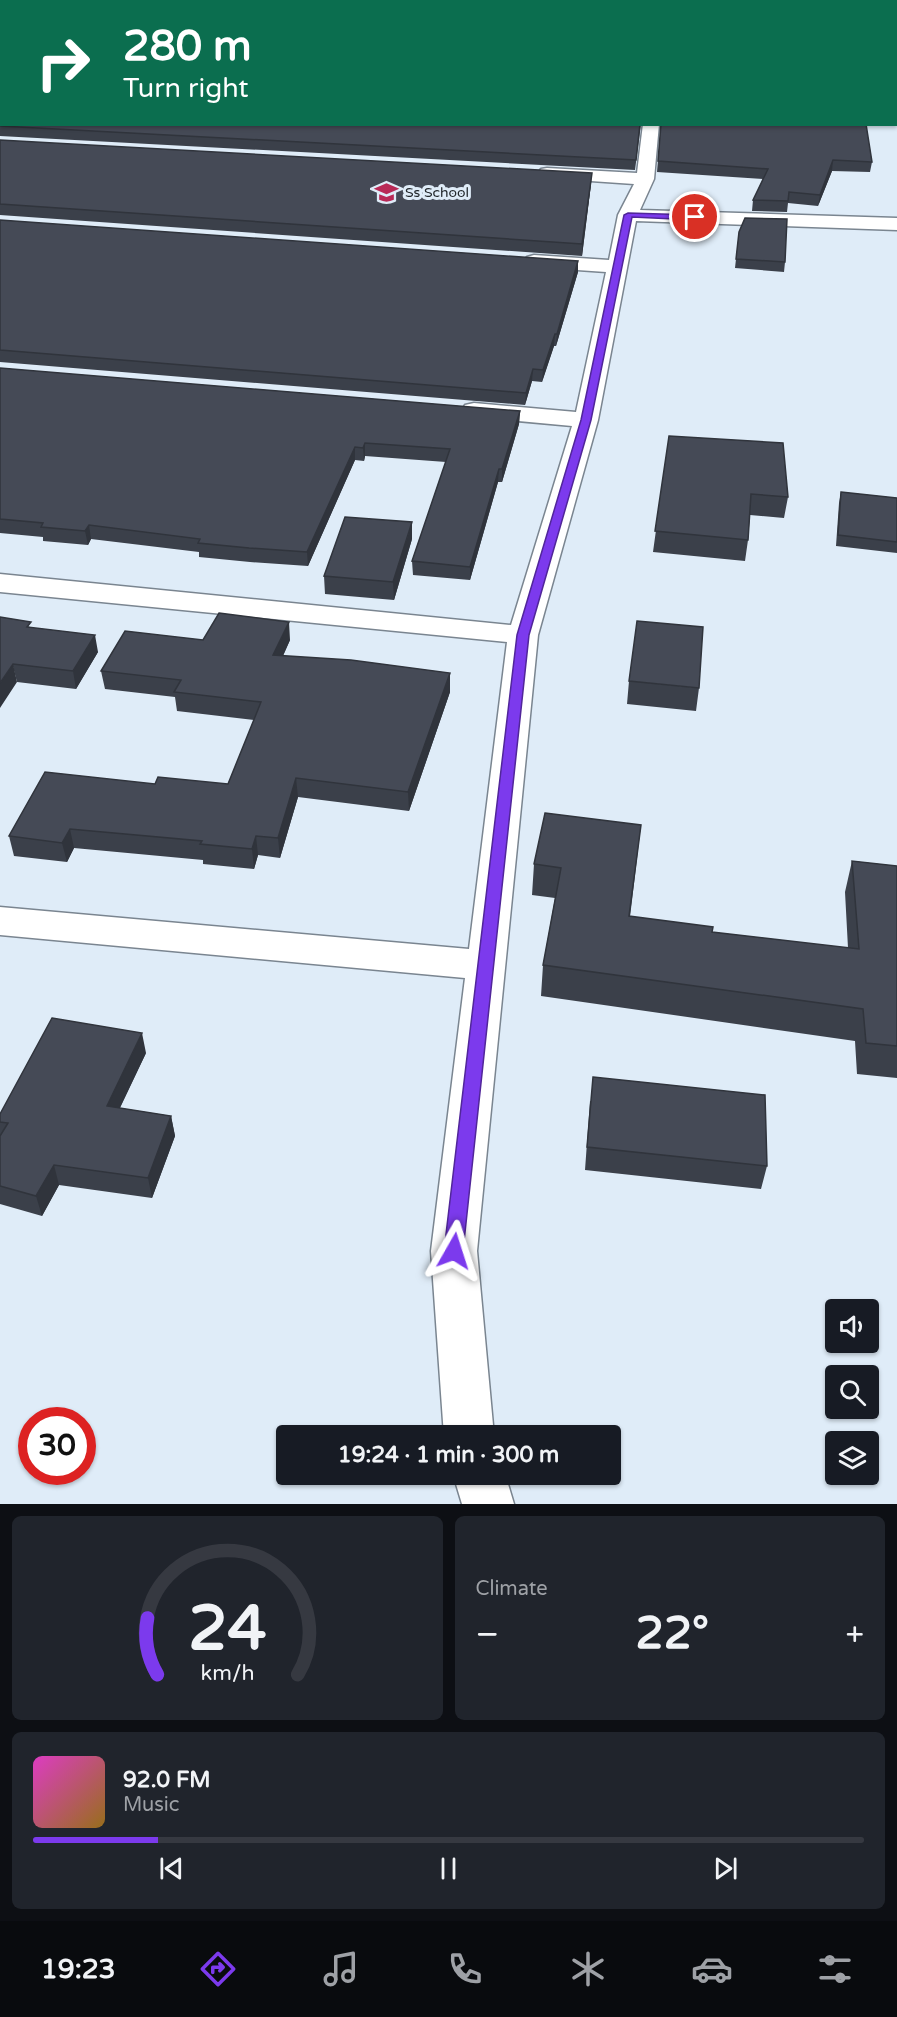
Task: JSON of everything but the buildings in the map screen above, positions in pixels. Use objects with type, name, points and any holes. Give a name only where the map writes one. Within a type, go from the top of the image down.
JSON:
[{"type":"street","points":[[468,1425],[454,1251],[523,635],[586,420],[628,215],[645,179],[651,126]]},
{"type":"street","points":[[528,172],[645,179]]},
{"type":"street","points":[[628,215],[897,224]]},
{"type":"street","points":[[510,259],[616,267]]},
{"type":"street","points":[[457,409],[586,420]]},
{"type":"street","points":[[0,583],[523,635]]},
{"type":"street","points":[[0,921],[486,965]]},
{"type":"street","points":[[482,1485],[488,1504]]},
{"type":"place","name":"Ss School","points":[[387,192]]},
{"type":"route","points":[[454,1251],[523,635],[586,420],[628,215],[695,217]]}]
